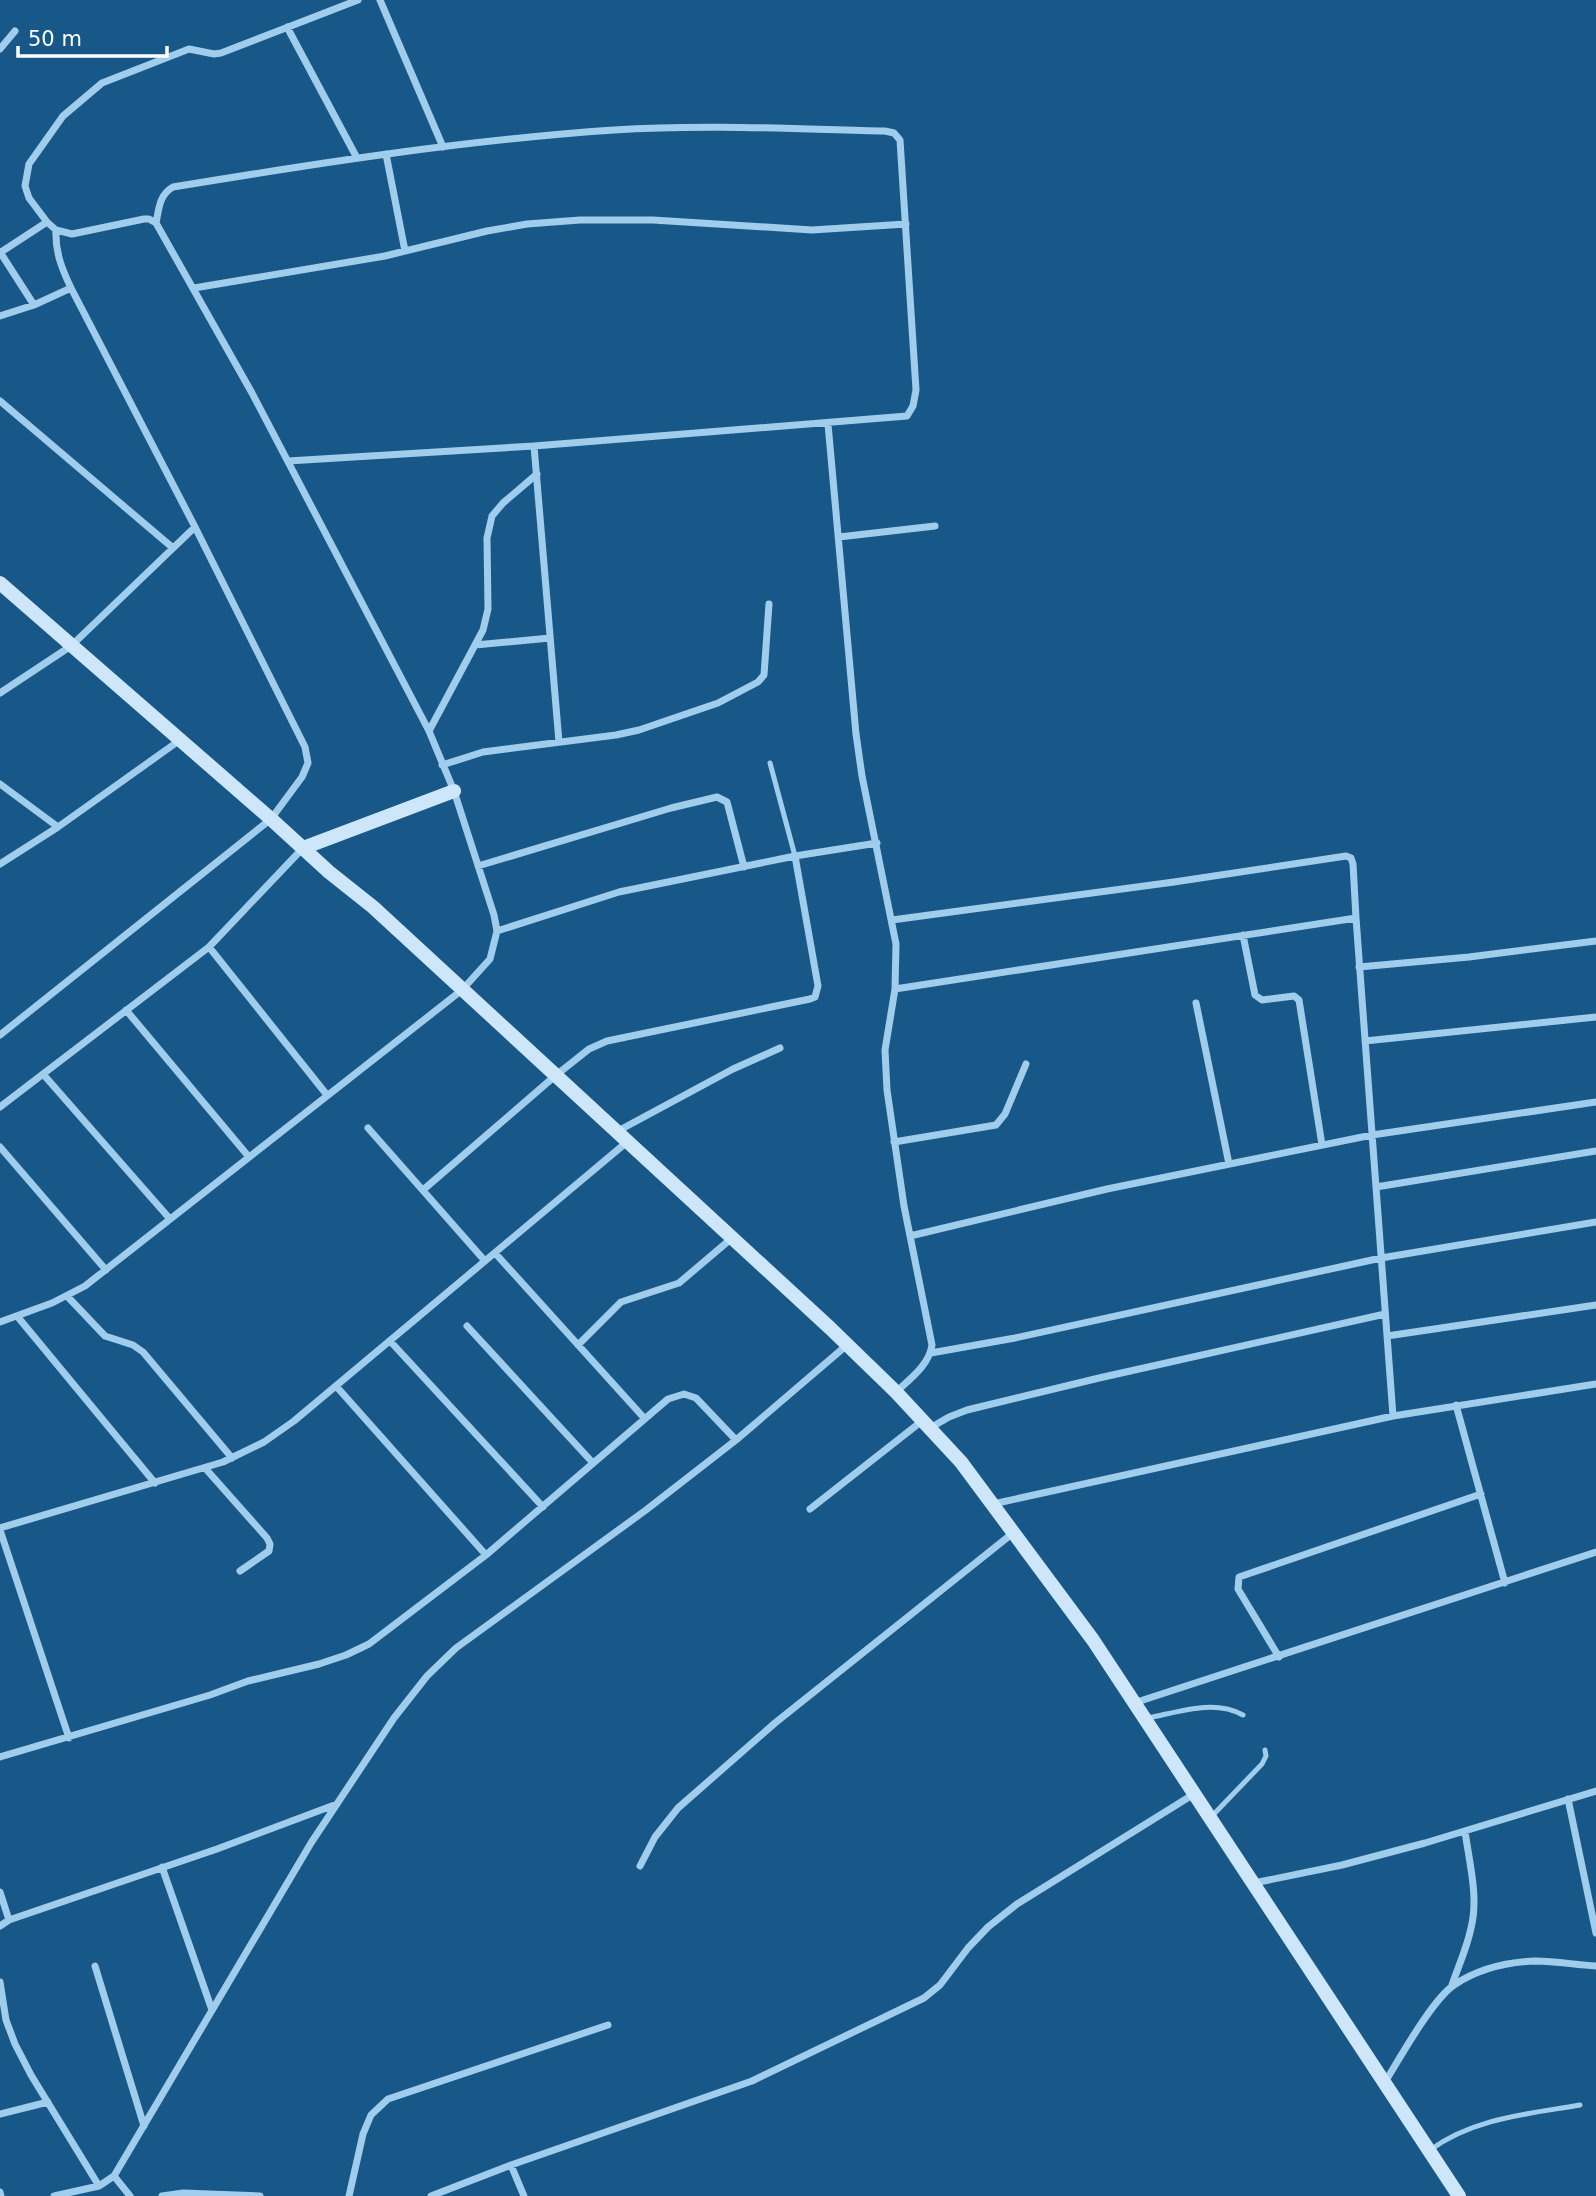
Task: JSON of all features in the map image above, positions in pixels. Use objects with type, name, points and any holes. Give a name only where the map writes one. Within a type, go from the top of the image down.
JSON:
[{"type":"main road","points":[[0,583],[329,872],[373,907],[897,1392],[961,1462],[1093,1640],[1459,2196]]},
{"type":"main road","points":[[303,848],[454,791]]},
{"type":"street","points":[[0,1322],[52,1303],[85,1286],[463,990],[490,959],[497,931],[494,915],[454,791],[429,731],[288,461],[156,223],[144,219],[72,234],[56,230],[29,198],[26,186],[29,164],[63,116],[102,83],[189,49],[221,53],[358,0]]},
{"type":"street","points":[[380,0],[443,147]]},
{"type":"street","points":[[288,27],[357,158]]},
{"type":"street","points":[[0,49],[15,31]]},
{"type":"street","points":[[156,223],[161,198],[165,191],[173,187],[443,147],[616,130],[702,128],[885,131],[894,133],[900,140],[916,390],[913,406],[907,416],[534,446],[288,461]]},
{"type":"street","points":[[386,154],[405,251]]},
{"type":"street","points":[[194,288],[385,256],[527,224],[580,220],[653,220],[813,230],[906,224]]},
{"type":"street","points":[[34,305],[0,252],[47,222]]},
{"type":"street","points":[[0,1035],[271,819],[302,777],[308,763],[305,747],[60,265],[55,245],[56,230]]},
{"type":"street","points":[[0,316],[34,305],[71,288]]},
{"type":"street","points":[[0,401],[173,548]]},
{"type":"street","points":[[828,424],[856,734],[896,944],[895,989],[885,1060],[887,1090],[910,1236],[932,1345],[925,1364],[897,1392]]},
{"type":"street","points":[[534,446],[559,742]]},
{"type":"street","points":[[429,731],[483,629],[488,609],[488,526],[492,516],[537,474]]},
{"type":"street","points":[[839,537],[935,526]]},
{"type":"street","points":[[0,693],[71,646],[195,527]]},
{"type":"street","points":[[442,765],[483,752],[616,735],[662,723],[718,703],[758,682],[764,675],[769,604]]},
{"type":"street","points":[[475,645],[550,638]]},
{"type":"street","points":[[0,864],[58,827],[180,740]]},
{"type":"street","points":[[0,784],[58,827]]},
{"type":"street","points":[[478,866],[671,808],[718,797],[727,802],[744,867]]},
{"type":"street","points":[[497,931],[620,892],[794,856],[877,843]]},
{"type":"street","points":[[0,1107],[208,947],[303,848]]},
{"type":"street","points":[[423,1190],[589,1049],[607,1041],[815,997],[818,986],[794,856]]},
{"type":"street","points":[[892,920],[1346,856],[1351,858],[1393,1416]]},
{"type":"street","points":[[895,989],[1356,918]]},
{"type":"street","points":[[1243,935],[1255,995],[1262,1000],[1294,996],[1299,1000],[1322,1145]]},
{"type":"street","points":[[1359,967],[1596,941]]},
{"type":"street","points":[[208,947],[327,1095]]},
{"type":"street","points":[[1196,1003],[1229,1164]]},
{"type":"street","points":[[126,1010],[249,1157]]},
{"type":"street","points":[[1365,1041],[1596,1017]]},
{"type":"street","points":[[69,1738],[0,1529],[205,1468],[264,1442],[336,1387],[495,1253],[621,1137],[733,1069],[780,1048]]},
{"type":"street","points":[[894,1142],[996,1125],[1005,1114],[1026,1064]]},
{"type":"street","points":[[43,1074],[170,1219]]},
{"type":"street","points":[[910,1236],[1108,1189],[1372,1135],[1596,1102]]},
{"type":"street","points":[[368,1128],[485,1261]]},
{"type":"street","points":[[0,1147],[106,1270]]},
{"type":"street","points":[[1376,1187],[1596,1151]]},
{"type":"street","points":[[931,1353],[1015,1338],[1381,1258],[1596,1222]]},
{"type":"street","points":[[578,1345],[621,1302],[679,1283],[732,1238]]},
{"type":"street","points":[[495,1253],[645,1419]]},
{"type":"street","points":[[67,1296],[105,1336],[133,1345],[143,1352],[232,1458]]},
{"type":"street","points":[[1387,1336],[1596,1305]]},
{"type":"street","points":[[810,1509],[925,1425],[967,1410],[1385,1314]]},
{"type":"street","points":[[17,1316],[155,1483]]},
{"type":"street","points":[[467,1326],[593,1463]]},
{"type":"street","points":[[390,1341],[543,1507]]},
{"type":"street","points":[[54,2196],[99,2186],[114,2176],[311,1843],[394,1718],[427,1676],[456,1648],[646,1510],[736,1440],[847,1345]]},
{"type":"street","points":[[993,1504],[1393,1416],[1596,1384]]},
{"type":"street","points":[[336,1387],[486,1555]]},
{"type":"street","points":[[0,1757],[210,1695],[248,1681],[319,1664],[369,1644],[486,1555],[668,1399],[684,1394],[696,1398],[736,1440]]},
{"type":"street","points":[[1456,1405],[1505,1583]]},
{"type":"street","points":[[205,1468],[270,1544],[269,1550],[240,1571]]},
{"type":"street","points":[[1279,1657],[1238,1589],[1239,1577],[1481,1494]]},
{"type":"street","points":[[640,1866],[655,1837],[678,1808],[775,1723],[1014,1532]]},
{"type":"street","points":[[1134,1703],[1596,1552]]},
{"type":"street","points":[[1254,1883],[1342,1865],[1425,1843],[1596,1791]]},
{"type":"street","points":[[431,2196],[511,2165],[752,2081],[924,1998],[940,1985],[988,1927],[1017,1904],[1195,1794]]},
{"type":"street","points":[[1568,1799],[1596,1933]]},
{"type":"street","points":[[0,1926],[9,1920],[337,1804]]},
{"type":"street","points":[[1452,1986],[1472,1927],[1472,1888],[1465,1831]]},
{"type":"street","points":[[162,1867],[212,2010]]},
{"type":"street","points":[[0,1892],[9,1920]]},
{"type":"street","points":[[1384,2083],[1439,2000],[1452,1986],[1477,1972],[1507,1964],[1538,1961],[1596,1966]]},
{"type":"street","points":[[95,1966],[144,2126]]},
{"type":"street","points":[[0,1982],[6,2020],[15,2044],[99,2186]]},
{"type":"street","points":[[349,2196],[363,2134],[372,2115],[388,2099],[608,2025]]},
{"type":"street","points":[[0,2114],[48,2102]]},
{"type":"street","points":[[511,2165],[524,2196]]},
{"type":"street","points":[[114,2176],[130,2196]]},
{"type":"street","points":[[162,2196],[183,2193],[260,2196]]},
{"type":"lane","points":[[770,763],[794,856]]},
{"type":"lane","points":[[1145,1719],[1220,1707],[1243,1715]]},
{"type":"lane","points":[[1210,1818],[1262,1764],[1266,1756],[1265,1750]]},
{"type":"lane","points":[[1429,2151],[1467,2128],[1494,2120],[1580,2105]]}]
